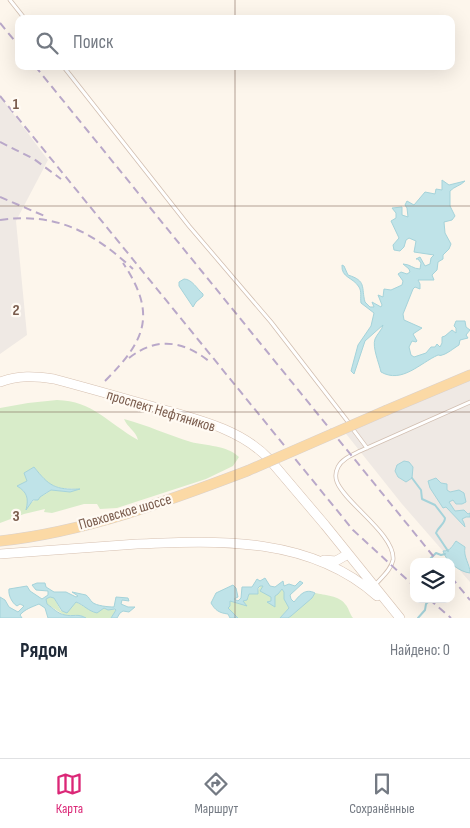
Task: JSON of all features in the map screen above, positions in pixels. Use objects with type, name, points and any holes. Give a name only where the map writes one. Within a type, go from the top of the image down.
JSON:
[{"type":"main road","name":"Повховское шоссе","points":[[0,541],[47,534],[106,519],[175,498],[247,471],[470,375]]},
{"type":"main road","name":"проспект Нефтяников","points":[[0,382],[30,376],[54,379],[198,420],[245,439],[269,459],[397,614]]},
{"type":"main road","name":"проспект Нефтяников","points":[[0,554],[104,546],[223,542],[268,546],[307,556],[328,564],[358,580],[397,614]]},
{"type":"main road","points":[[307,556],[336,561],[348,554]]},
{"type":"lane","points":[[10,0],[22,15]]},
{"type":"lane","points":[[65,70],[189,226],[271,322],[367,448]]},
{"type":"lane","points":[[374,585],[391,566],[392,551],[378,529],[340,487],[336,477],[338,466],[367,448],[470,402]]},
{"type":"shaded area","points":[[0,96],[48,160],[16,221],[27,335],[0,354]]},
{"type":"shaded area","points":[[470,375],[470,582],[455,565],[455,558],[449,558],[402,504],[343,430]]},
{"type":"green space","points":[[57,400],[70,401],[81,404],[100,414],[138,440],[124,419],[191,442],[229,450],[239,457],[233,466],[206,479],[117,508],[100,509],[97,504],[84,504],[52,513],[44,512],[45,509],[0,523],[0,408]],"holes":[[[34,467],[39,474],[57,487],[77,489],[70,492],[51,490],[27,507],[26,495],[18,486],[27,481],[25,473]]]},
{"type":"green space","points":[[260,586],[263,586],[271,597],[271,601],[268,602],[274,601],[281,588],[283,590],[289,608],[280,618],[238,618],[227,608],[230,601],[244,605],[243,601],[248,598],[249,594],[258,591]]},
{"type":"green space","points":[[315,593],[332,596],[343,601],[353,618],[288,618],[312,598]]},
{"type":"green space","points":[[49,597],[54,598],[61,611],[66,612],[76,602],[93,612],[104,608],[116,610],[111,618],[86,618],[83,616],[64,615],[47,604],[46,599]]},
{"type":"water","points":[[442,180],[449,185],[465,181],[450,191],[450,206],[455,216],[452,220],[444,222],[445,233],[451,244],[443,255],[443,259],[438,262],[437,270],[432,275],[434,280],[418,280],[420,289],[415,287],[413,289],[403,314],[404,320],[422,328],[413,334],[417,341],[412,341],[409,347],[411,355],[414,357],[426,353],[437,344],[440,347],[442,337],[452,330],[456,333],[454,326],[456,321],[465,321],[466,327],[470,330],[466,335],[468,338],[460,340],[459,345],[448,352],[438,355],[411,371],[396,376],[389,375],[381,372],[374,346],[375,339],[383,325],[365,341],[354,374],[351,371],[358,345],[371,326],[374,313],[361,303],[359,287],[343,273],[342,265],[348,275],[361,282],[365,302],[370,307],[374,307],[372,302],[381,307],[378,295],[383,297],[384,289],[391,290],[402,285],[403,281],[398,274],[410,272],[403,264],[420,269],[421,263],[416,259],[420,257],[425,266],[430,264],[431,258],[434,255],[414,252],[416,241],[409,238],[400,251],[394,250],[393,245],[399,238],[391,221],[396,218],[396,213],[392,208],[402,207],[402,215],[408,217],[405,205],[407,201],[414,205],[425,192],[435,194],[436,189],[442,190]]},
{"type":"water","points":[[184,279],[192,282],[203,294],[193,307],[179,286],[179,282]]},
{"type":"water","points":[[404,461],[409,462],[413,467],[412,478],[406,482],[398,477],[395,471],[397,465]]},
{"type":"water","points":[[34,467],[53,486],[64,489],[80,489],[70,492],[51,490],[38,500],[33,500],[26,510],[26,496],[17,486],[27,481],[24,473]]},
{"type":"water","points":[[436,478],[441,483],[447,484],[447,490],[450,492],[459,490],[464,493],[466,502],[456,504],[453,500],[449,502],[455,511],[464,510],[468,514],[470,513],[470,517],[462,519],[465,527],[446,507],[443,508],[430,488],[428,481]]},
{"type":"water","points":[[456,541],[465,547],[470,573],[455,567],[455,558],[446,558],[443,551],[450,549]]},
{"type":"water","points":[[265,578],[270,586],[275,587],[283,581],[284,586],[289,584],[295,586],[300,581],[303,583],[290,595],[294,602],[308,591],[315,593],[312,598],[288,618],[280,618],[289,608],[284,599],[282,589],[275,596],[275,607],[267,602],[271,601],[271,597],[260,591],[263,586],[258,588],[258,594],[249,594],[247,600],[243,601],[247,606],[230,601],[228,608],[238,618],[230,618],[228,614],[220,612],[211,603],[216,593],[233,585],[236,588],[238,597],[234,599],[238,601],[241,598],[242,587],[252,587],[257,579],[260,581]]},
{"type":"water","points":[[45,583],[46,587],[54,592],[66,592],[76,597],[78,596],[72,592],[86,595],[92,602],[103,606],[114,607],[116,597],[128,598],[129,601],[122,600],[121,604],[135,607],[129,612],[123,611],[117,618],[111,618],[115,609],[108,610],[104,608],[97,613],[76,602],[67,613],[62,611],[54,598],[50,597],[46,599],[47,604],[58,612],[86,618],[48,618],[45,608],[39,604],[24,611],[20,615],[22,618],[0,618],[0,597],[5,600],[9,607],[18,612],[24,606],[20,604],[17,606],[14,603],[9,589],[27,586],[30,591],[42,599],[48,595],[48,591],[36,590],[32,585]]},
{"type":"waterway","points":[[412,478],[421,490],[422,499],[435,505],[445,518],[436,533],[448,551]]},
{"type":"waterway","points":[[431,558],[436,553],[445,554]]},
{"type":"waterway","points":[[418,618],[425,610],[427,603]]},
{"type":"railway","points":[[0,23],[15,41]]},
{"type":"railway","points":[[38,70],[435,558]]},
{"type":"railway","points":[[0,96],[353,530],[410,582]]},
{"type":"railway","points":[[0,142],[34,159],[61,179]]},
{"type":"railway","points":[[0,197],[47,217]]},
{"type":"railway","points":[[0,220],[20,218],[56,222],[88,235],[133,269]]},
{"type":"railway","points":[[105,381],[130,352],[138,339],[142,326],[143,312],[140,297],[134,281],[123,263]]},
{"type":"railway","points":[[129,358],[150,346],[170,344],[190,349],[210,362]]},
{"type":"railway","points":[[455,582],[470,600]]},
{"type":"railway","points":[[434,603],[451,618]]}]
